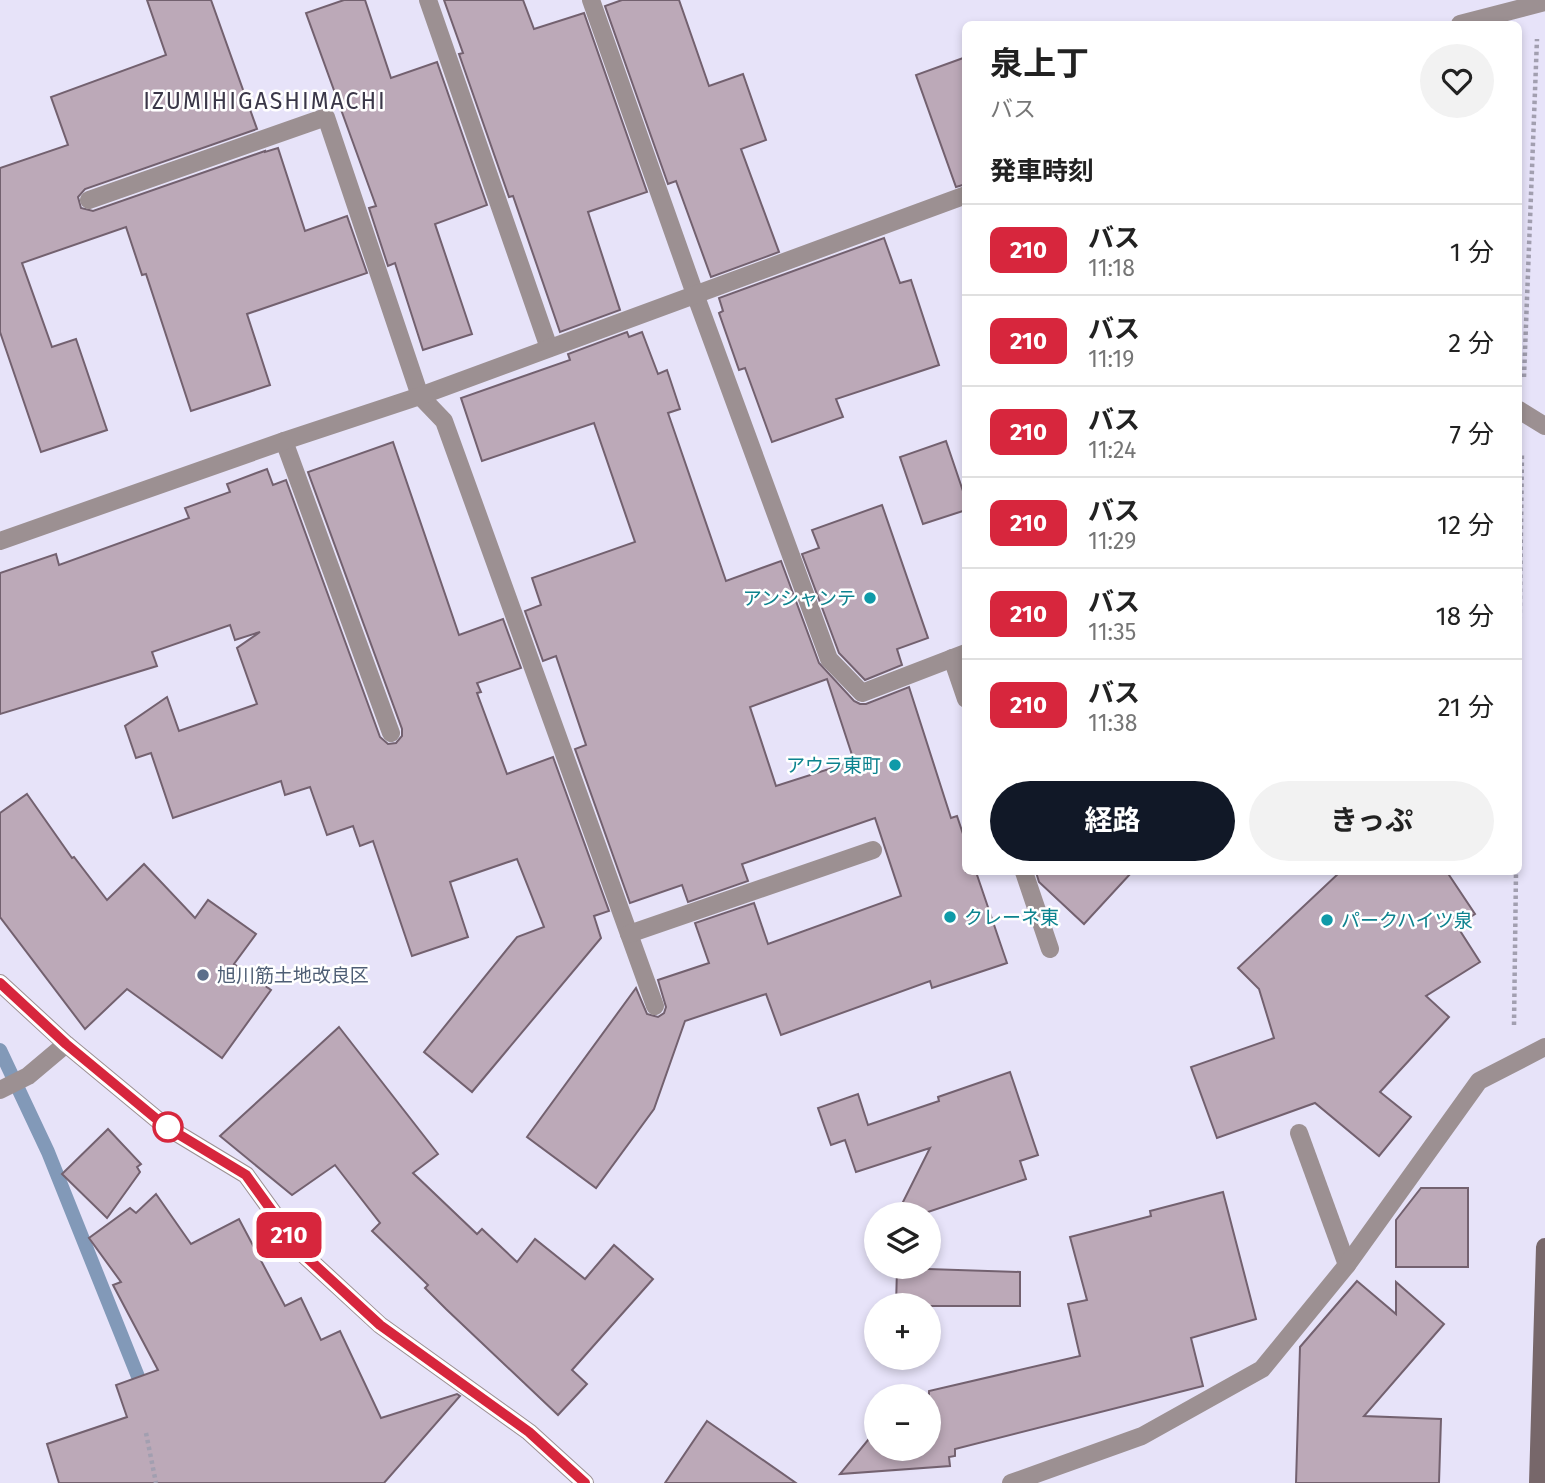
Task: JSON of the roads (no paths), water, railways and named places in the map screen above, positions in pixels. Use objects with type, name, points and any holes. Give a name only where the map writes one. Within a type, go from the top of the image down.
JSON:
[{"type":"street","points":[[428,0],[549,348]]},
{"type":"street","points":[[591,0],[829,659],[862,693],[959,656],[962,674]]},
{"type":"street","points":[[1472,21],[1542,3]]},
{"type":"street","points":[[89,200],[326,117],[421,396],[444,421],[654,1006]]},
{"type":"street","points":[[0,541],[421,396],[962,196]]},
{"type":"street","points":[[1522,412],[1545,426]]},
{"type":"street","points":[[285,441],[391,733]]},
{"type":"street","points":[[629,934],[873,850]]},
{"type":"street","points":[[1025,875],[1050,948]]},
{"type":"street","points":[[0,983],[66,1044],[165,1126],[246,1175],[303,1254],[380,1325],[529,1432],[578,1481]]},
{"type":"street","points":[[3,1089],[28,1076],[66,1044]]},
{"type":"street","points":[[1011,1483],[1142,1436],[1262,1369],[1347,1265],[1479,1081],[1545,1047]]},
{"type":"street","points":[[1299,1133],[1347,1265]]},
{"type":"street","points":[[1538,1483],[1545,1247]]},
{"type":"waterway","points":[[0,1050],[48,1152],[145,1394]]},
{"type":"place","name":"アンシャンテ","points":[[870,598]]},
{"type":"place","name":"アウラ東町","points":[[895,765]]},
{"type":"place","name":"クレーネ東","points":[[950,917]]},
{"type":"place","name":"パークハイツ泉","points":[[1327,920]]},
{"type":"place","name":"旭川筋土地改良区","points":[[203,975]]},
{"type":"district","name":"IZUMIHIGASHIMACHI","points":[[265,101]]}]
